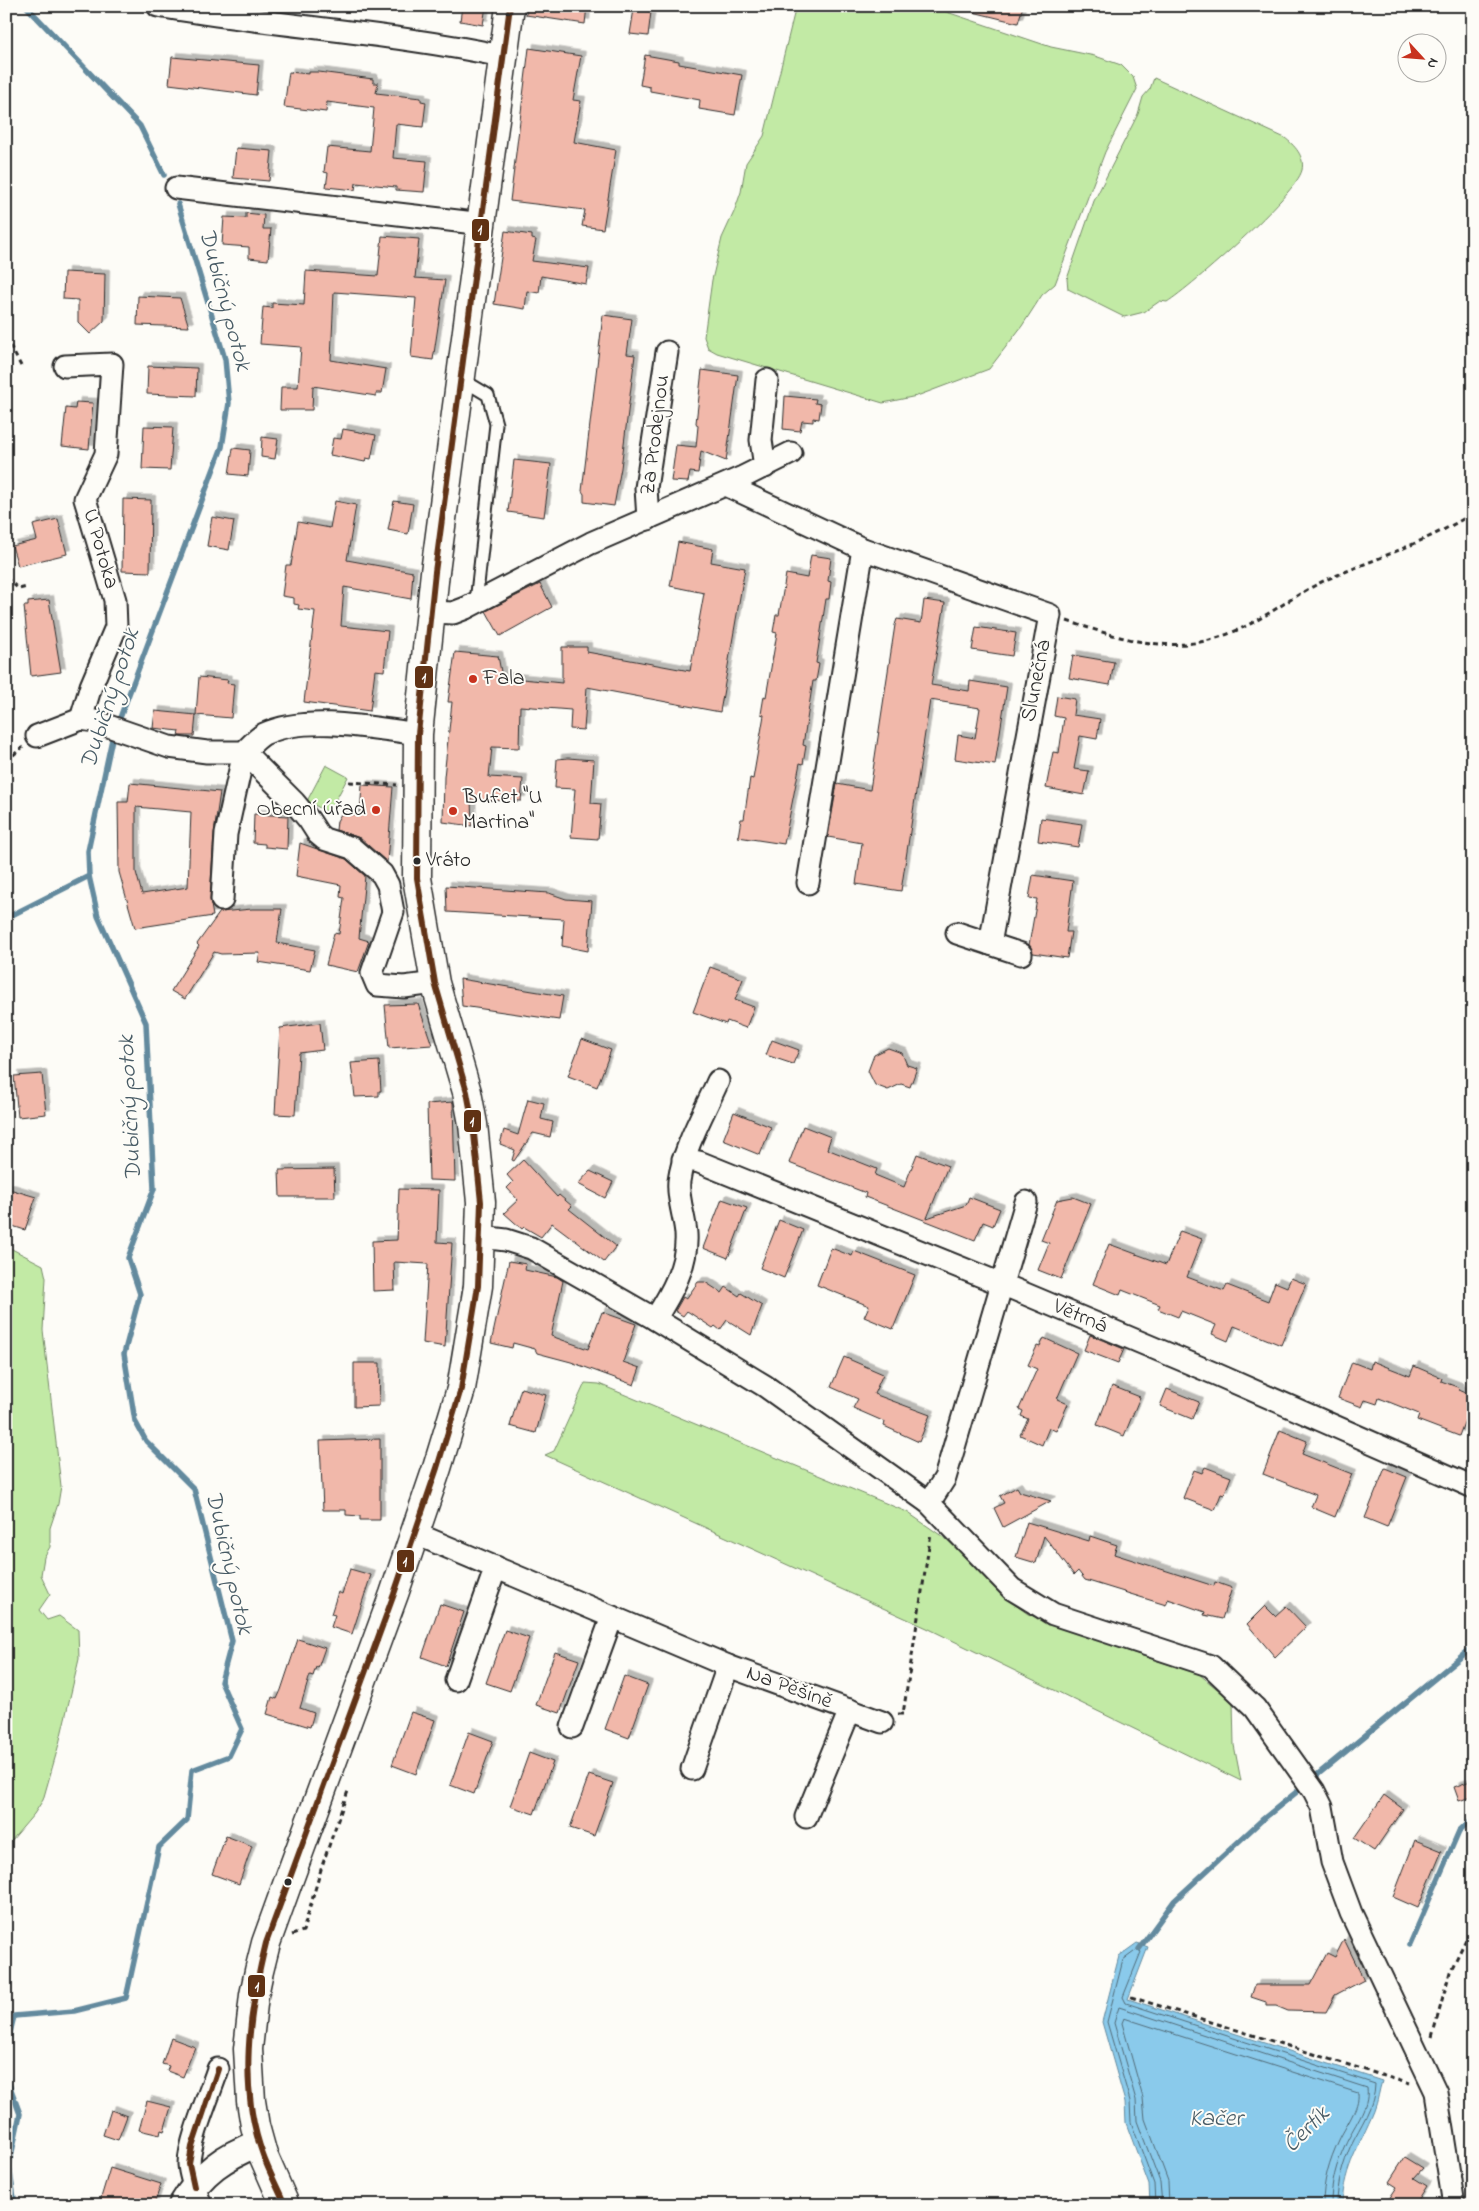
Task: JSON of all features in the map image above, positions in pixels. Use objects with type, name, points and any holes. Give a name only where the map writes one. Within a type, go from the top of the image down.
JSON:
[{"type":"main road","points":[[285,2205],[259,2143],[251,2101],[248,2049],[259,1971],[266,1943],[394,1594],[437,1468],[462,1389],[478,1286],[481,1237],[479,1168],[473,1124],[467,1092],[434,983],[416,878],[418,734],[431,612],[460,382],[483,224],[502,56],[510,6]]},
{"type":"street","points":[[158,6],[213,16],[445,46],[502,56]]},
{"type":"street","points":[[176,188],[483,224]]},
{"type":"street","name":"Za Prodejnou","points":[[648,519],[646,488],[667,352]]},
{"type":"street","name":"U Potoka","points":[[66,366],[112,364],[106,454],[85,499],[114,600],[116,627],[91,686],[81,719]]},
{"type":"street","points":[[764,461],[761,440],[767,380]]},
{"type":"street","points":[[431,612],[453,612],[476,602],[591,544],[726,484],[764,461],[791,453]]},
{"type":"street","name":"Slunečná","points":[[726,484],[863,548],[1050,615],[990,944]]},
{"type":"street","points":[[808,883],[863,548]]},
{"type":"street","points":[[38,736],[81,719],[106,725],[169,747],[207,752],[244,752],[294,802],[318,834],[330,842],[352,848],[382,874],[388,885],[393,912],[372,974],[377,984],[404,987],[434,983]]},
{"type":"street","points":[[222,900],[226,834],[244,752],[263,734],[294,724],[358,726],[418,734]]},
{"type":"street","points":[[957,933],[1021,954]]},
{"type":"street","points":[[655,1319],[672,1292],[684,1256],[686,1235],[679,1183],[684,1159],[718,1081]]},
{"type":"street","name":"Větrná","points":[[684,1159],[699,1162],[1003,1285],[1218,1375],[1473,1487]]},
{"type":"street","points":[[932,1506],[945,1478],[1026,1202]]},
{"type":"street","points":[[481,1237],[506,1240],[531,1248],[655,1319],[765,1386],[932,1506],[1012,1589],[1053,1614],[1211,1666],[1255,1708],[1298,1767],[1322,1807],[1332,1862],[1351,1912],[1400,2020],[1419,2054],[1436,2092],[1454,2205]]},
{"type":"street","name":"Na Pěšině","points":[[414,1533],[728,1666],[882,1722]]},
{"type":"street","points":[[456,1680],[496,1568]]},
{"type":"street","points":[[572,1727],[612,1617]]},
{"type":"street","name":"Na Pěšině","points":[[692,1769],[728,1666]]},
{"type":"street","name":"Na Pěšině","points":[[806,1817],[850,1710]]},
{"type":"street","points":[[192,2199],[189,2164],[192,2147],[218,2068]]},
{"type":"street","points":[[192,2199],[206,2173],[231,2154],[259,2143]]},
{"type":"lane","points":[[460,382],[473,386],[488,395],[496,424],[476,602]]},
{"type":"path","points":[[6,338],[21,366]]},
{"type":"path","points":[[1050,615],[1095,630],[1155,644],[1174,646],[1202,643],[1246,626],[1311,588],[1416,544],[1473,513]]},
{"type":"path","points":[[6,578],[19,588],[27,587]]},
{"type":"path","points":[[349,782],[417,786]]},
{"type":"path","points":[[882,1722],[897,1714],[903,1714],[932,1506]]},
{"type":"path","points":[[1419,2054],[1432,2039],[1450,1972],[1473,1925]]},
{"type":"path","points":[[1131,1997],[1436,2092]]},
{"type":"green space","points":[[796,6],[929,6],[1051,47],[1095,56],[1121,65],[1133,77],[1137,89],[1105,152],[1055,284],[1042,295],[1022,326],[989,369],[917,396],[883,403],[717,353],[708,348],[704,337],[712,280],[722,238],[741,192],[746,163],[764,136]]},
{"type":"green space","points":[[1154,78],[1285,138],[1300,156],[1302,170],[1296,182],[1282,199],[1242,239],[1198,278],[1167,302],[1160,301],[1144,312],[1124,317],[1068,289],[1067,279],[1094,201],[1138,114],[1143,97],[1150,89]]},
{"type":"green space","points":[[326,765],[348,777],[329,813],[307,801]]},
{"type":"green space","points":[[6,1246],[43,1265],[46,1278],[43,1330],[61,1486],[58,1504],[50,1528],[50,1547],[44,1557],[41,1575],[50,1594],[39,1610],[47,1620],[59,1616],[78,1630],[79,1659],[59,1744],[43,1800],[34,1814],[6,1847]]},
{"type":"green space","points":[[585,1383],[599,1384],[907,1512],[946,1539],[984,1573],[1003,1596],[1028,1614],[1131,1652],[1199,1674],[1233,1702],[1234,1745],[1241,1781],[927,1628],[545,1455],[554,1451]]},
{"type":"water","name":"Kačer","points":[[1137,1943],[1148,1947],[1128,1999],[1382,2081],[1374,2111],[1349,2167],[1343,2191],[1342,2205],[1150,2205],[1149,2185],[1126,2123],[1125,2102],[1102,2022],[1119,1956]]},
{"type":"building","points":[[462,6],[486,6],[483,25],[460,21]]},
{"type":"building","points":[[527,6],[587,6],[585,24],[526,15]]},
{"type":"building","points":[[974,6],[1023,6],[1018,23],[973,12]]},
{"type":"building","points":[[634,9],[651,12],[648,36],[630,34]]},
{"type":"building","points":[[529,48],[581,56],[573,100],[581,101],[574,142],[616,150],[603,229],[582,226],[585,210],[510,201]]},
{"type":"building","points":[[645,55],[679,61],[679,64],[742,75],[735,115],[699,109],[700,100],[650,91],[650,87],[640,85]]},
{"type":"building","points":[[172,57],[259,65],[256,95],[169,84]]},
{"type":"building","points":[[289,72],[309,74],[309,72],[319,72],[373,79],[373,83],[378,83],[376,93],[421,98],[421,101],[426,102],[423,127],[396,124],[393,158],[427,161],[424,192],[396,190],[396,187],[356,183],[355,190],[326,187],[328,173],[324,172],[327,147],[370,151],[374,108],[327,102],[326,112],[284,107]]},
{"type":"building","points":[[236,148],[272,151],[269,181],[233,178]]},
{"type":"building","points":[[246,213],[264,215],[263,229],[271,229],[268,260],[249,258],[249,247],[222,245],[224,217],[246,218]]},
{"type":"building","points":[[505,231],[532,235],[532,239],[536,240],[532,261],[589,268],[586,284],[541,276],[539,293],[527,291],[525,309],[494,304]]},
{"type":"building","points":[[382,236],[419,239],[415,278],[445,280],[433,360],[411,357],[416,298],[334,292],[331,360],[386,369],[382,393],[376,393],[376,396],[313,386],[312,410],[280,410],[281,387],[298,387],[301,347],[260,344],[263,307],[272,308],[272,303],[304,305],[306,271],[378,276]]},
{"type":"building","points":[[64,272],[105,274],[104,321],[90,334],[78,322],[78,300],[63,299]]},
{"type":"building","points":[[138,296],[180,298],[189,327],[137,325]]},
{"type":"building","points":[[603,315],[632,319],[627,354],[635,355],[621,468],[614,506],[584,502],[582,491]]},
{"type":"building","points":[[148,366],[197,368],[196,396],[147,394]]},
{"type":"building","points":[[702,370],[738,375],[726,461],[701,451],[698,473],[690,472],[688,482],[671,481],[676,445],[696,447],[698,426],[696,423]]},
{"type":"building","points":[[785,396],[816,399],[815,403],[821,404],[819,419],[813,418],[813,422],[802,421],[800,431],[783,429]]},
{"type":"building","points":[[76,402],[93,403],[89,449],[62,446],[66,408],[75,409]]},
{"type":"building","points":[[144,426],[173,427],[170,470],[142,469]]},
{"type":"building","points":[[343,429],[376,435],[371,459],[366,458],[365,462],[330,455],[333,438],[341,439]]},
{"type":"building","points":[[262,437],[278,439],[275,459],[261,457]]},
{"type":"building","points":[[233,448],[250,450],[248,476],[229,474]]},
{"type":"building","points":[[514,460],[551,464],[544,517],[508,512]]},
{"type":"building","points":[[123,499],[151,500],[150,572],[122,571]]},
{"type":"building","points":[[335,501],[356,505],[347,560],[413,572],[411,599],[344,587],[341,626],[388,631],[384,671],[375,670],[370,711],[304,702],[315,611],[298,609],[299,605],[294,604],[294,598],[282,596],[286,565],[291,565],[298,522],[330,528]]},
{"type":"building","points":[[394,501],[413,504],[408,534],[388,530]]},
{"type":"building","points":[[212,517],[234,521],[229,550],[207,546]]},
{"type":"building","points":[[58,519],[67,554],[18,566],[12,546],[37,540],[33,525]]},
{"type":"building","points":[[678,542],[713,549],[711,562],[745,568],[720,712],[587,687],[584,730],[570,729],[571,710],[520,706],[519,748],[492,747],[489,777],[523,779],[521,801],[471,800],[472,826],[443,822],[444,777],[452,702],[448,702],[455,652],[498,656],[502,677],[562,683],[562,647],[587,647],[587,652],[690,671],[704,593],[670,586]]},
{"type":"building","points":[[811,555],[831,558],[828,581],[831,582],[829,599],[826,599],[816,663],[819,664],[816,681],[813,681],[803,745],[806,746],[803,764],[800,763],[784,844],[738,837],[741,819],[744,819],[750,778],[753,779],[764,715],[761,714],[764,696],[766,697],[777,633],[773,632],[776,615],[779,615],[786,574],[807,578]]},
{"type":"building","points":[[540,584],[552,607],[500,636],[486,611]]},
{"type":"building","points":[[49,600],[61,672],[31,676],[24,606],[28,606],[28,602]]},
{"type":"building","points":[[924,600],[945,603],[931,685],[969,691],[970,681],[1007,687],[995,765],[955,759],[958,735],[975,738],[980,708],[930,700],[901,891],[856,884],[862,843],[828,837],[837,784],[870,790],[895,625],[897,619],[921,623]]},
{"type":"building","points":[[976,627],[1016,633],[1012,656],[972,650]]},
{"type":"building","points":[[1073,655],[1114,662],[1110,685],[1069,678]]},
{"type":"building","points":[[199,677],[228,680],[227,683],[234,684],[231,718],[196,715]]},
{"type":"building","points":[[1057,696],[1075,699],[1073,715],[1100,719],[1097,739],[1080,736],[1074,769],[1089,771],[1084,795],[1046,788],[1053,752],[1059,753],[1064,718],[1054,716]]},
{"type":"building","points":[[155,711],[196,715],[194,736],[178,736],[179,731],[153,728]]},
{"type":"building","points":[[557,759],[594,760],[591,803],[601,804],[598,839],[571,837],[575,789],[555,788]]},
{"type":"building","points":[[130,783],[220,792],[214,833],[210,899],[213,916],[135,928],[119,872],[118,802],[128,802]],"holes":[[[136,807],[191,812],[188,887],[142,894],[136,872]]]},
{"type":"building","name":"Obecní úřad","points":[[362,785],[393,787],[387,862],[360,838],[336,830],[337,821],[341,814],[360,815]]},
{"type":"building","points":[[254,814],[288,816],[287,849],[265,847],[265,844],[253,843]]},
{"type":"building","points":[[1041,818],[1082,824],[1078,847],[1038,841]]},
{"type":"building","points":[[300,843],[346,859],[365,876],[359,938],[369,941],[358,972],[326,965],[334,933],[339,934],[344,898],[340,897],[341,885],[296,876]]},
{"type":"building","points":[[1033,875],[1073,881],[1066,932],[1071,932],[1067,958],[1033,953],[1029,945],[1037,899],[1029,898]]},
{"type":"building","points":[[446,886],[549,893],[566,899],[592,901],[588,951],[562,946],[564,919],[447,912]]},
{"type":"building","points":[[282,909],[277,943],[315,950],[310,970],[258,962],[260,953],[221,954],[214,952],[185,999],[171,991],[199,946],[197,944],[220,912]]},
{"type":"building","points":[[710,967],[743,979],[735,1000],[754,1007],[746,1028],[727,1021],[726,1024],[693,1012]]},
{"type":"building","points":[[460,979],[563,996],[559,1020],[462,1006]]},
{"type":"building","points":[[418,1004],[432,1045],[389,1048],[385,1005]]},
{"type":"building","points":[[320,1023],[323,1050],[299,1053],[295,1115],[275,1114],[280,1028]]},
{"type":"building","points":[[582,1039],[611,1050],[597,1087],[568,1076]]},
{"type":"building","points":[[772,1040],[799,1050],[793,1064],[766,1055]]},
{"type":"building","points":[[888,1048],[902,1053],[907,1065],[917,1068],[910,1087],[901,1084],[888,1090],[875,1085],[868,1071],[874,1055]]},
{"type":"building","points":[[379,1061],[381,1091],[379,1091],[379,1096],[355,1097],[351,1063]]},
{"type":"building","points":[[42,1074],[46,1114],[18,1117],[14,1076]]},
{"type":"building","points":[[528,1099],[544,1103],[541,1119],[553,1122],[550,1137],[533,1133],[514,1161],[512,1160],[515,1150],[500,1144],[504,1130],[518,1135]]},
{"type":"building","points":[[453,1102],[455,1181],[429,1180],[427,1104]]},
{"type":"building","points":[[734,1112],[771,1127],[760,1155],[723,1140]]},
{"type":"building","points":[[803,1126],[831,1137],[827,1149],[877,1169],[875,1175],[904,1187],[917,1154],[948,1166],[927,1218],[966,1205],[969,1197],[1000,1209],[993,1226],[983,1222],[975,1240],[865,1197],[866,1193],[789,1163]]},
{"type":"building","points":[[523,1160],[557,1197],[559,1195],[572,1206],[569,1209],[616,1246],[604,1262],[552,1223],[541,1237],[524,1227],[522,1229],[504,1213],[518,1200],[507,1188],[513,1182],[507,1175]]},
{"type":"building","points":[[334,1169],[335,1197],[280,1197],[279,1170]]},
{"type":"building","points":[[590,1171],[613,1182],[605,1198],[578,1184]]},
{"type":"building","points":[[6,1188],[36,1197],[25,1230],[6,1224]]},
{"type":"building","points":[[399,1189],[439,1190],[437,1242],[452,1243],[445,1347],[423,1343],[428,1264],[394,1262],[395,1290],[373,1291],[372,1241],[397,1240]]},
{"type":"building","points":[[1073,1197],[1091,1204],[1061,1279],[1038,1270],[1049,1243],[1041,1240],[1057,1200]]},
{"type":"building","points":[[722,1199],[747,1208],[728,1258],[703,1248]]},
{"type":"building","points":[[779,1220],[803,1230],[784,1278],[760,1268]]},
{"type":"building","points":[[1180,1231],[1202,1239],[1187,1277],[1224,1291],[1227,1285],[1268,1301],[1275,1282],[1287,1287],[1291,1278],[1306,1284],[1281,1345],[1234,1326],[1228,1341],[1212,1334],[1216,1325],[1181,1311],[1178,1317],[1158,1309],[1160,1305],[1122,1290],[1120,1295],[1093,1284],[1109,1244],[1166,1265]]},
{"type":"building","points":[[831,1248],[852,1256],[854,1251],[915,1275],[893,1329],[864,1317],[869,1306],[817,1285]]},
{"type":"building","points":[[509,1261],[526,1264],[525,1270],[557,1277],[563,1281],[551,1336],[588,1349],[602,1312],[636,1324],[623,1362],[640,1368],[634,1385],[571,1362],[537,1353],[535,1349],[513,1343],[512,1348],[491,1343]]},
{"type":"building","points":[[698,1282],[705,1282],[722,1293],[726,1287],[739,1296],[741,1293],[762,1306],[751,1335],[727,1320],[720,1330],[715,1326],[713,1328],[687,1311],[683,1316],[675,1311],[683,1297],[686,1299]]},
{"type":"building","points":[[1090,1335],[1124,1349],[1118,1363],[1084,1350]]},
{"type":"building","points":[[1044,1338],[1077,1353],[1057,1399],[1068,1404],[1056,1431],[1049,1428],[1042,1445],[1020,1435],[1028,1419],[1021,1416],[1023,1411],[1019,1409],[1037,1369],[1028,1365],[1037,1346],[1040,1347]]},
{"type":"building","points":[[844,1357],[883,1374],[874,1394],[930,1415],[919,1442],[884,1426],[885,1422],[853,1408],[858,1399],[831,1387]]},
{"type":"building","points":[[1372,1361],[1410,1376],[1414,1366],[1442,1378],[1441,1381],[1460,1388],[1459,1390],[1473,1396],[1473,1423],[1465,1420],[1459,1436],[1417,1420],[1419,1414],[1379,1398],[1377,1404],[1365,1400],[1362,1407],[1338,1398],[1352,1362],[1370,1369]]},
{"type":"building","points":[[354,1363],[380,1363],[379,1406],[354,1407]]},
{"type":"building","points":[[1112,1386],[1140,1397],[1124,1436],[1097,1425]]},
{"type":"building","points":[[521,1388],[546,1395],[536,1433],[510,1426]]},
{"type":"building","points":[[1167,1389],[1199,1402],[1192,1419],[1160,1406]]},
{"type":"building","points":[[1280,1430],[1307,1441],[1302,1454],[1352,1474],[1335,1517],[1311,1507],[1316,1495],[1263,1474]]},
{"type":"building","points":[[380,1439],[380,1520],[360,1520],[360,1516],[346,1515],[346,1510],[323,1510],[320,1441]]},
{"type":"building","points":[[1205,1467],[1231,1477],[1224,1495],[1221,1494],[1215,1510],[1183,1498],[1194,1470],[1202,1473]]},
{"type":"building","points":[[1385,1468],[1407,1477],[1387,1527],[1365,1518]]},
{"type":"building","points":[[1017,1487],[1020,1492],[1051,1501],[1003,1527],[994,1508],[1004,1503],[1000,1496]]},
{"type":"building","points":[[1027,1522],[1089,1541],[1090,1536],[1117,1545],[1114,1554],[1214,1586],[1215,1582],[1232,1588],[1222,1619],[1204,1615],[1205,1612],[1168,1599],[1166,1605],[1085,1580],[1078,1571],[1074,1575],[1044,1536],[1036,1563],[1016,1557]]},
{"type":"building","points":[[350,1569],[371,1575],[352,1634],[331,1627],[335,1615],[331,1614],[338,1592],[342,1594]]},
{"type":"building","points":[[440,1604],[464,1612],[446,1666],[422,1657]]},
{"type":"building","points":[[1265,1606],[1275,1616],[1286,1606],[1306,1627],[1275,1657],[1247,1624]]},
{"type":"building","points":[[505,1630],[529,1638],[510,1691],[486,1683]]},
{"type":"building","points":[[298,1639],[325,1648],[318,1668],[316,1667],[313,1676],[310,1675],[300,1708],[314,1713],[310,1727],[267,1714],[272,1697],[277,1699],[281,1690]]},
{"type":"building","points":[[555,1652],[579,1660],[560,1713],[536,1705]]},
{"type":"building","points":[[624,1676],[648,1685],[629,1738],[605,1729]]},
{"type":"building","points":[[411,1712],[435,1720],[416,1774],[392,1765]]},
{"type":"building","points":[[469,1732],[493,1741],[474,1794],[450,1785]]},
{"type":"building","points":[[529,1753],[553,1762],[534,1814],[510,1806]]},
{"type":"building","points":[[589,1775],[613,1783],[594,1836],[570,1828]]},
{"type":"building","points":[[1473,1780],[1473,1796],[1459,1801],[1454,1787]]},
{"type":"building","points":[[1384,1795],[1403,1809],[1374,1851],[1354,1838]]},
{"type":"building","points":[[226,1836],[252,1846],[239,1884],[212,1874]]},
{"type":"building","points":[[1415,1840],[1442,1851],[1418,1908],[1393,1897]]},
{"type":"building","points":[[1344,1939],[1364,1980],[1335,1995],[1326,2012],[1288,2011],[1276,2006],[1266,2006],[1266,2002],[1251,1997],[1255,1985],[1310,1985],[1327,1953],[1335,1957]]},
{"type":"building","points":[[171,2038],[195,2047],[183,2077],[167,2071],[169,2066],[162,2064]]},
{"type":"building","points":[[147,2101],[171,2107],[164,2131],[161,2130],[160,2135],[139,2130]]},
{"type":"building","points":[[111,2110],[127,2116],[118,2140],[103,2135]]},
{"type":"building","points":[[1405,2157],[1423,2168],[1414,2178],[1427,2186],[1415,2205],[1398,2205],[1389,2199],[1397,2187],[1389,2182]]},
{"type":"building","points":[[110,2168],[161,2184],[154,2205],[117,2205],[100,2201]]},
{"type":"waterway","name":"Dubičný potok","points":[[26,6],[140,126],[164,175]]},
{"type":"waterway","name":"Dubičný potok","points":[[6,2049],[14,2016],[74,2011],[126,1998],[159,1847],[187,1820],[192,1770],[229,1756],[242,1729],[221,1682],[232,1641],[194,1489],[146,1441],[135,1421],[124,1354],[140,1294],[128,1258],[154,1189],[146,1023],[98,916],[89,876],[88,851],[112,739],[222,447],[229,403],[225,359],[178,204]]},
{"type":"waterway","points":[[6,918],[89,876]]},
{"type":"waterway","points":[[1311,1780],[1473,1647]]},
{"type":"waterway","points":[[1139,1949],[1174,1901],[1262,1820],[1304,1786]]},
{"type":"waterway","name":"Čertík","points":[[1410,1944],[1459,1831],[1473,1818]]},
{"type":"waterway","name":"Dubičný potok","points":[[6,2076],[20,2114],[9,2166],[15,2205]]},
{"type":"transit line","name":"1","points":[[285,2205],[268,2168],[255,2129],[248,2076],[251,2022],[260,1969],[266,1943],[394,1594],[437,1468],[461,1389],[478,1286],[481,1202],[473,1124],[467,1092],[435,983],[417,878],[418,734],[435,572],[510,6]]},
{"type":"transit line","name":"1","points":[[194,2187],[189,2164],[192,2147],[218,2069]]},
{"type":"place","name":"Fala","points":[[473,679]]},
{"type":"place","name":"Obecní úřad","points":[[376,810]]},
{"type":"place","name":"Bufet \"U Martina\"","points":[[453,811]]},
{"type":"place","name":"Vráto","points":[[417,861]]}]
